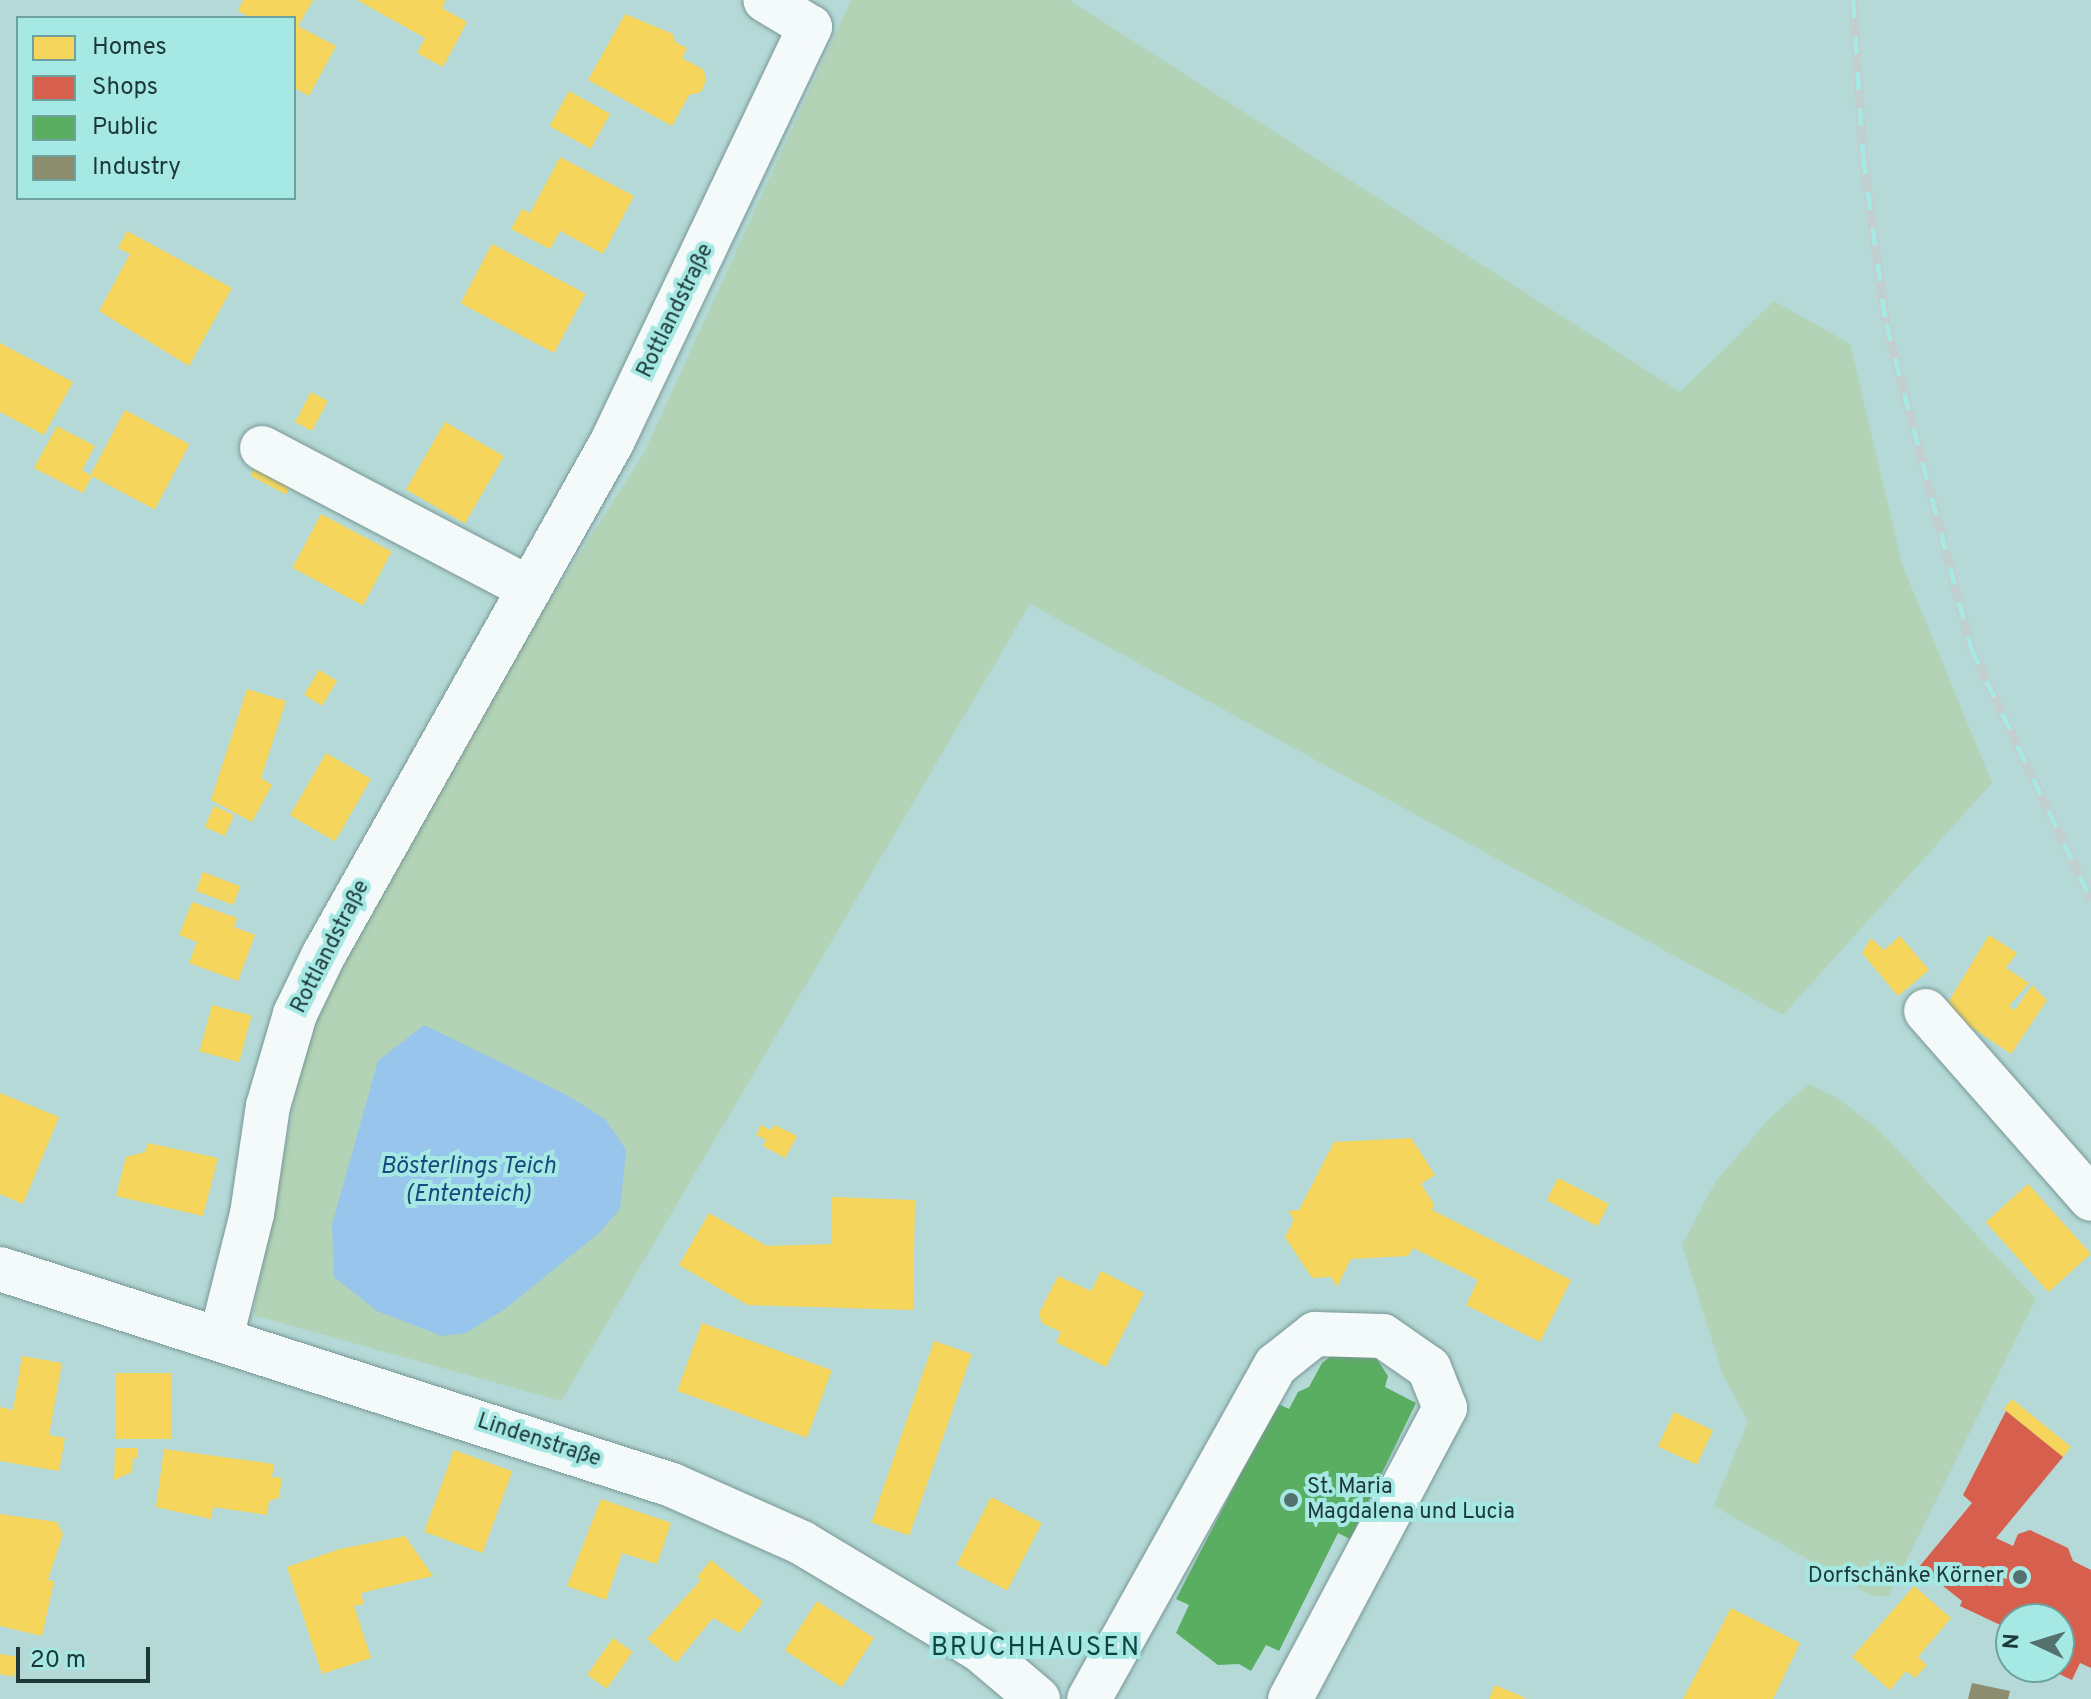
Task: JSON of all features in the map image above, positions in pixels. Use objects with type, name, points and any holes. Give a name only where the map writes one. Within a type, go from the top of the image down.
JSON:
[{"type":"street","name":"Rottlandstraße","points":[[221,1338],[252,1214],[268,1106],[295,1014],[527,587],[632,404],[810,27],[765,0]]},
{"type":"street","points":[[262,448],[527,587]]},
{"type":"street","points":[[1926,1011],[2091,1199]]},
{"type":"street","name":"Lindenstraße","points":[[0,1269],[221,1338],[701,1497],[816,1551],[980,1650],[1038,1699]]},
{"type":"street","points":[[1089,1699],[1276,1365],[1315,1334],[1383,1336],[1429,1368],[1445,1408],[1290,1699]]},
{"type":"green space","points":[[851,0],[1069,0],[1680,392],[1774,301],[1850,344],[1902,564],[1992,783],[1783,1015],[1030,604],[561,1401],[253,1315],[323,956],[644,453]]},
{"type":"green space","points":[[1808,1084],[1836,1097],[1879,1130],[2036,1299],[1888,1597],[1871,1595],[1714,1506],[1748,1422],[1723,1375],[1682,1245],[1716,1181],[1769,1119]]},
{"type":"water","name":"Bösterlings Teich (Ententeich)","points":[[424,1025],[565,1094],[605,1119],[626,1150],[620,1209],[599,1233],[505,1309],[466,1333],[442,1336],[377,1311],[334,1277],[332,1224],[378,1061]]},
{"type":"building: Homes","points":[[243,0],[313,0],[298,26],[336,46],[309,96],[296,89],[296,16],[247,16],[238,11]]},
{"type":"building: Homes","points":[[357,0],[446,0],[442,8],[467,22],[443,67],[417,53],[425,38]]},
{"type":"building: Homes","points":[[625,14],[673,34],[675,42],[687,48],[682,58],[704,70],[706,81],[701,92],[689,95],[672,126],[588,80]]},
{"type":"building: Homes","points":[[569,91],[610,114],[591,149],[550,126]]},
{"type":"building: Homes","points":[[560,157],[634,196],[603,254],[560,231],[550,249],[511,229],[522,209],[530,213]]},
{"type":"building: Homes","points":[[127,231],[232,288],[189,366],[99,311],[130,254],[118,248]]},
{"type":"building: Homes","points":[[492,244],[586,294],[554,353],[461,303]]},
{"type":"building: Homes","points":[[0,343],[73,382],[44,435],[0,412]]},
{"type":"building: Homes","points":[[311,392],[328,401],[312,431],[295,422]]},
{"type":"building: Homes","points":[[125,410],[189,444],[155,510],[90,475]]},
{"type":"building: Homes","points":[[445,422],[504,456],[465,524],[406,490]]},
{"type":"building: Homes","points":[[57,426],[95,446],[82,470],[92,476],[83,493],[34,468]]},
{"type":"building: Homes","points":[[260,458],[295,477],[286,494],[251,476]]},
{"type":"building: Homes","points":[[321,514],[392,552],[363,605],[292,568]]},
{"type":"building: Homes","points":[[319,670],[337,681],[322,706],[304,695]]},
{"type":"building: Homes","points":[[247,689],[286,701],[261,778],[272,785],[252,822],[211,800]]},
{"type":"building: Homes","points":[[326,753],[371,779],[335,841],[290,815]]},
{"type":"building: Homes","points":[[214,806],[234,815],[225,836],[205,827]]},
{"type":"building: Homes","points":[[203,872],[240,886],[233,905],[196,891]]},
{"type":"building: Homes","points":[[192,902],[237,918],[234,927],[255,935],[238,981],[189,963],[197,942],[179,935]]},
{"type":"building: Homes","points":[[1989,935],[2017,953],[2006,968],[2029,983],[2009,1006],[2015,1010],[2032,985],[2047,1000],[2011,1054],[1944,1009]]},
{"type":"building: Homes","points":[[1900,936],[1929,970],[1898,996],[1862,953],[1871,938],[1884,950]]},
{"type":"building: Homes","points":[[212,1005],[252,1016],[239,1062],[200,1051]]},
{"type":"building: Homes","points":[[0,1093],[59,1117],[23,1204],[0,1194]]},
{"type":"building: Homes","points":[[761,1125],[771,1130],[775,1125],[797,1136],[785,1158],[763,1146],[766,1140],[756,1135]]},
{"type":"building: Homes","points":[[1411,1138],[1435,1175],[1421,1184],[1434,1204],[1432,1210],[1571,1280],[1540,1342],[1466,1305],[1478,1280],[1413,1248],[1408,1256],[1351,1259],[1337,1287],[1331,1277],[1312,1278],[1285,1237],[1294,1220],[1288,1211],[1299,1210],[1334,1142]]},
{"type":"building: Homes","points":[[148,1143],[218,1158],[203,1216],[116,1196],[126,1157],[145,1152]]},
{"type":"building: Homes","points":[[1558,1178],[1609,1204],[1597,1226],[1547,1200]]},
{"type":"building: Homes","points":[[2028,1184],[2091,1254],[2049,1292],[1986,1222]]},
{"type":"building: Homes","points":[[832,1197],[915,1200],[913,1310],[748,1305],[679,1265],[709,1213],[767,1246],[831,1244]]},
{"type":"building: Homes","points":[[1101,1271],[1144,1293],[1106,1367],[1056,1342],[1061,1332],[1042,1323],[1039,1313],[1058,1276],[1091,1291]]},
{"type":"building: Homes","points":[[702,1323],[832,1370],[807,1438],[677,1391]]},
{"type":"building: Homes","points":[[934,1341],[972,1354],[909,1536],[871,1523]]},
{"type":"building: Homes","points":[[22,1356],[62,1363],[49,1435],[65,1438],[59,1471],[0,1461],[0,1407],[13,1410]]},
{"type":"building: Homes","points":[[115,1373],[172,1373],[172,1439],[115,1439]]},
{"type":"building: Homes","points":[[2012,1399],[2071,1447],[2063,1457],[2004,1409]]},
{"type":"building: Homes","points":[[1674,1412],[1713,1430],[1697,1465],[1658,1446]]},
{"type":"building: Homes","points":[[115,1448],[138,1448],[138,1458],[133,1458],[132,1472],[114,1480]]},
{"type":"building: Homes","points":[[164,1449],[274,1464],[272,1477],[282,1478],[279,1498],[269,1501],[267,1515],[213,1507],[211,1519],[156,1507]]},
{"type":"building: Homes","points":[[454,1450],[512,1471],[483,1553],[424,1532]]},
{"type":"building: Homes","points":[[991,1497],[1042,1523],[1007,1591],[956,1565]]},
{"type":"building: Homes","points":[[601,1499],[671,1523],[657,1564],[622,1553],[606,1600],[567,1586]]},
{"type":"building: Homes","points":[[0,1514],[57,1522],[63,1534],[48,1580],[54,1581],[42,1636],[0,1626]]},
{"type":"building: Homes","points":[[405,1536],[433,1576],[361,1593],[364,1604],[354,1606],[371,1658],[322,1674],[287,1567],[340,1549]]},
{"type":"building: Homes","points":[[711,1560],[763,1602],[739,1633],[713,1618],[676,1663],[647,1639],[701,1580],[697,1577]]},
{"type":"building: Homes","points":[[1914,1586],[1951,1618],[1918,1657],[1927,1665],[1915,1678],[1906,1671],[1890,1690],[1852,1657]]},
{"type":"building: Homes","points":[[817,1601],[874,1638],[842,1688],[785,1650]]},
{"type":"building: Homes","points":[[1731,1608],[1800,1643],[1773,1699],[1683,1699]]},
{"type":"building: Homes","points":[[613,1638],[633,1652],[607,1689],[587,1675]]},
{"type":"building: Homes","points":[[0,1654],[18,1657],[14,1677],[0,1674]]},
{"type":"building: Homes","points":[[1495,1685],[1516,1694],[1527,1699],[1489,1699]]},
{"type":"building: Shops","points":[[2006,1411],[2063,1457],[1996,1538],[2013,1546],[2018,1534],[2030,1530],[2068,1548],[2073,1561],[2091,1570],[2091,1668],[2080,1663],[2075,1674],[2075,1603],[1995,1603],[1995,1622],[1960,1606],[1962,1601],[1919,1567],[1972,1503],[1963,1495]]},
{"type":"building: Public","points":[[1335,1353],[1375,1356],[1388,1376],[1385,1387],[1416,1403],[1350,1539],[1338,1533],[1279,1651],[1266,1645],[1251,1671],[1239,1664],[1218,1665],[1176,1633],[1189,1605],[1176,1599],[1237,1481],[1225,1475],[1264,1397],[1289,1409],[1298,1392],[1309,1387],[1322,1363]]},
{"type":"building: Industry","points":[[1972,1683],[2010,1691],[2008,1699],[1968,1699]]},
{"type":"railway","points":[[1853,0],[1863,156],[1886,323],[1971,648],[2091,900]]},
{"type":"place","name":"St. Maria Magdalena und Lucia","points":[[1291,1500]]},
{"type":"place","name":"Dorfschänke Körner","points":[[2020,1577]]},
{"type":"district","name":"BRUCHHAUSEN","points":[[1036,1649]]}]
